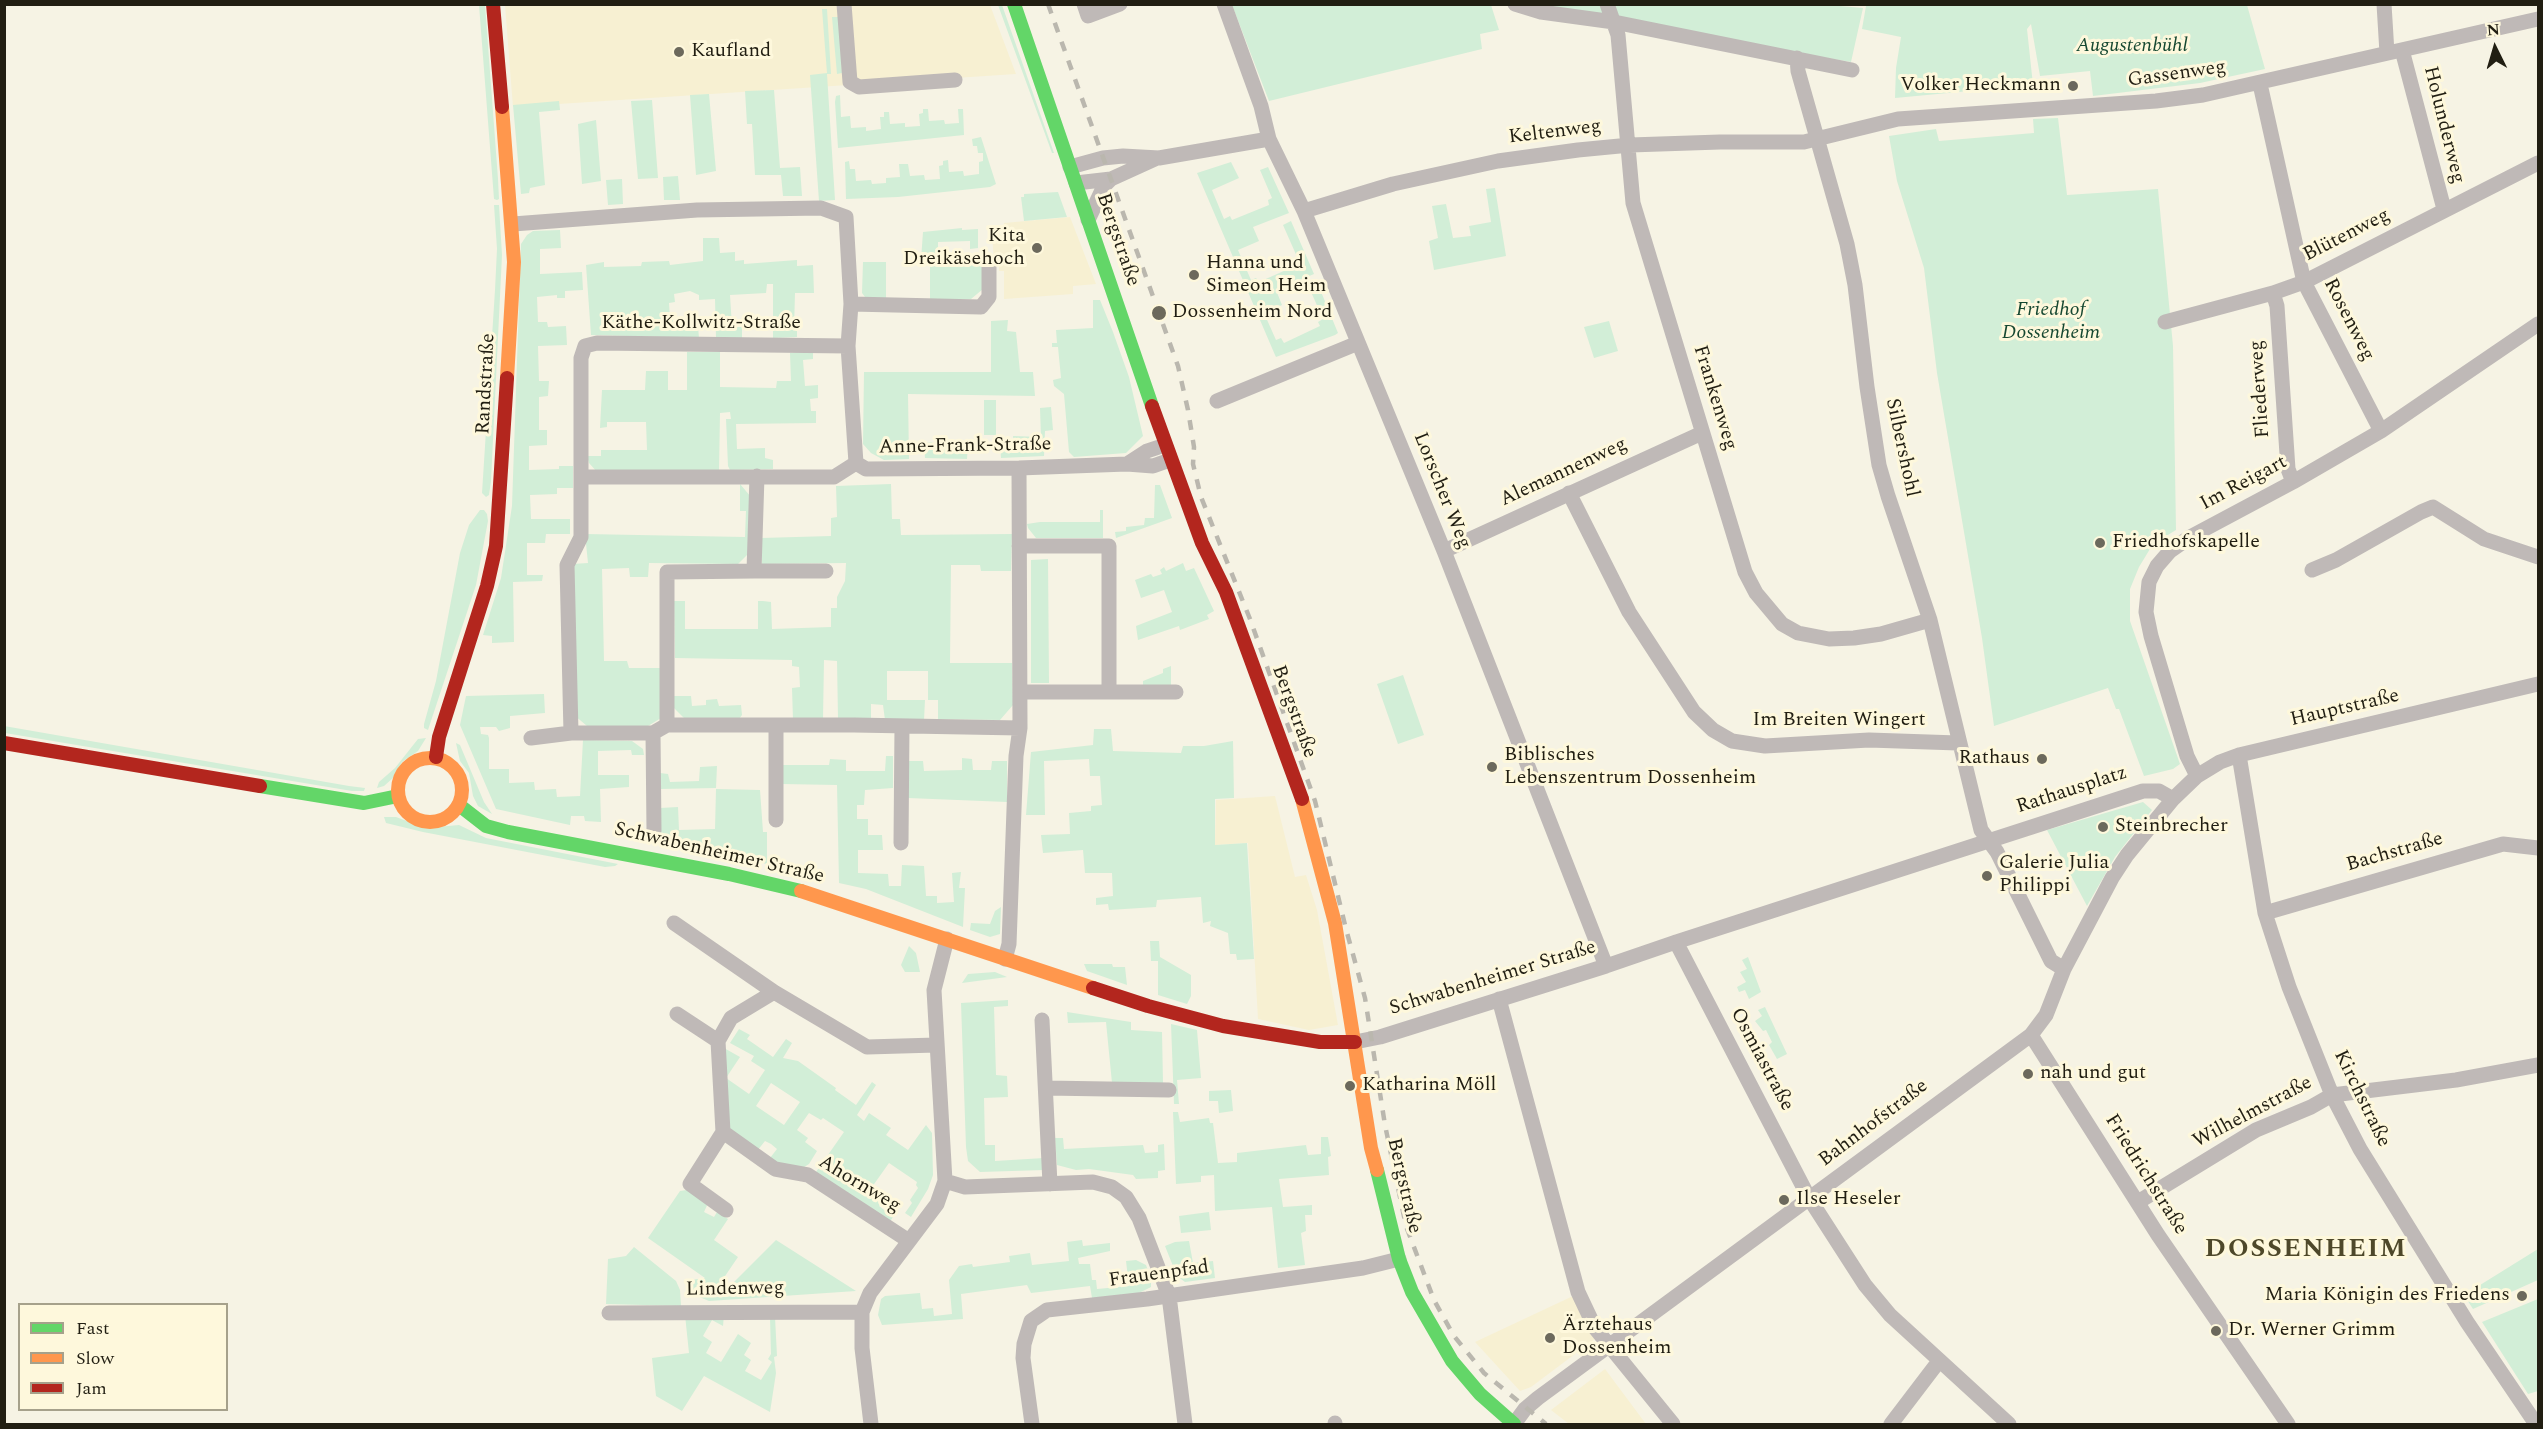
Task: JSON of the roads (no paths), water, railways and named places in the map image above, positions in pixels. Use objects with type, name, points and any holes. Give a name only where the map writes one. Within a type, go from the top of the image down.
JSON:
[{"type":"street","name":"Randstraße","points":[[436,758],[439,737],[487,586],[496,546],[514,262],[513,224],[493,4]]},
{"type":"street","points":[[844,4],[850,82],[859,87],[955,80]]},
{"type":"street","name":"Bergstraße","points":[[1014,4],[1167,453],[1202,543],[1229,602],[1305,808],[1335,923],[1371,1148],[1400,1259],[1412,1292],[1452,1361],[1480,1394],[1514,1425]]},
{"type":"street","points":[[1084,4],[1088,16],[1120,4]]},
{"type":"street","name":"Lorscher Weg","points":[[1224,4],[1261,106],[1269,139],[1304,211],[1444,551],[1606,966]]},
{"type":"street","points":[[1515,4],[1541,12],[1614,21],[1852,70]]},
{"type":"street","name":"Frankenweg","points":[[1607,4],[1618,34],[1634,203],[1745,572],[1756,593],[1782,624],[1798,633],[1829,639],[1854,638],[1930,620]]},
{"type":"street","name":"Holunderweg","points":[[2384,4],[2395,51],[2444,209]]},
{"type":"street","name":"Gassenweg","points":[[1818,140],[1890,120],[2156,101],[2260,84],[2538,19]]},
{"type":"street","name":"Silbershohl","points":[[1797,58],[1798,71],[1847,244],[1855,285],[1879,465],[1887,496],[1930,620],[1958,743],[1981,831],[1986,841]]},
{"type":"street","name":"Rosenweg","points":[[2260,84],[2304,282],[2381,430]]},
{"type":"street","points":[[1070,167],[1103,158],[1123,156],[1159,158],[1269,139]]},
{"type":"street","name":"Keltenweg","points":[[1304,211],[1393,184],[1498,161],[1630,145],[1818,140]]},
{"type":"street","points":[[1076,183],[1111,179],[1159,158]]},
{"type":"street","name":"Blütenweg","points":[[2164,322],[2273,293],[2304,282],[2538,163]]},
{"type":"street","points":[[1089,220],[1104,186],[1111,179]]},
{"type":"street","name":"Anne-Frank-Straße","points":[[513,224],[697,210],[821,208],[846,217],[851,304],[848,346],[855,463],[866,468],[1019,468],[1127,464],[1147,451],[1167,453]]},
{"type":"street","points":[[851,304],[981,307],[989,297],[989,266]]},
{"type":"street","name":"Fliederweg","points":[[2273,293],[2277,306],[2288,469],[2293,482]]},
{"type":"street","name":"Im Reigart","points":[[2197,776],[2187,756],[2146,612],[2149,582],[2157,566],[2170,550],[2190,537],[2293,482],[2381,430],[2538,324]]},
{"type":"street","name":"Käthe-Kollwitz-Straße","points":[[571,733],[567,565],[581,537],[581,358],[585,346],[597,343],[848,346]]},
{"type":"street","points":[[1217,400],[1358,343]]},
{"type":"street","name":"Alemannenweg","points":[[1444,551],[1702,433]]},
{"type":"street","points":[[581,477],[834,477],[855,463]]},
{"type":"street","points":[[1005,959],[1009,938],[1016,756],[1020,728],[1019,468]]},
{"type":"street","points":[[754,571],[757,476]]},
{"type":"street","name":"Im Breiten Wingert","points":[[1569,493],[1629,612],[1694,712],[1713,730],[1732,741],[1765,746],[1869,740],[1958,743]]},
{"type":"street","points":[[2312,570],[2336,560],[2433,507],[2484,539],[2538,556]]},
{"type":"street","points":[[1020,546],[1109,546],[1109,692]]},
{"type":"street","points":[[667,725],[667,572],[826,571]]},
{"type":"street","name":"Hauptstraße","points":[[2173,799],[2197,776],[2220,762],[2239,755],[2538,684]]},
{"type":"street","points":[[1020,692],[1176,692]]},
{"type":"street","points":[[531,738],[571,733],[653,733],[667,725],[1020,728]]},
{"type":"street","points":[[776,725],[776,820]]},
{"type":"street","points":[[901,843],[902,726]]},
{"type":"street","points":[[653,733],[654,831]]},
{"type":"street","points":[[4,743],[364,803],[398,796]]},
{"type":"street","name":"Kirchstraße","points":[[2239,755],[2265,913],[2289,987],[2332,1095],[2360,1149],[2531,1421]]},
{"type":"street","points":[[425,757],[436,758],[446,761],[459,775],[462,795],[459,805],[452,814],[442,820],[420,821],[402,807],[398,796],[400,776],[406,767],[425,757]]},
{"type":"street","name":"Rathausplatz","points":[[1986,841],[2143,791],[2159,790],[2173,799]]},
{"type":"street","points":[[1986,841],[1997,852],[2051,961],[2064,969],[2112,878],[2127,855],[2173,799]]},
{"type":"street","name":"Schwabenheimer Straße","points":[[459,805],[486,826],[792,888],[1148,1006],[1223,1026],[1320,1042],[1355,1042],[1380,1037],[1606,966],[1986,841]]},
{"type":"street","name":"Bachstraße","points":[[2265,913],[2503,844],[2538,848]]},
{"type":"street","points":[[674,923],[774,992],[867,1047],[936,1045]]},
{"type":"street","points":[[871,1425],[862,1348],[862,1312],[870,1293],[937,1204],[945,1181],[934,990],[947,939]]},
{"type":"street","name":"Osmiastraße","points":[[1676,942],[1809,1198],[1865,1285],[1890,1315],[2009,1425]]},
{"type":"street","name":"Bahnhofstraße","points":[[1514,1425],[1525,1409],[1609,1345],[2031,1035],[2046,1015],[2064,969]]},
{"type":"street","points":[[726,1210],[686,1185],[723,1132],[718,1041],[730,1018],[774,992]]},
{"type":"street","points":[[1498,999],[1578,1292],[1595,1328],[1673,1425]]},
{"type":"street","points":[[677,1014],[718,1041]]},
{"type":"street","points":[[1042,1020],[1050,1184]]},
{"type":"street","name":"Friedrichstraße","points":[[2031,1035],[2158,1235],[2288,1425]]},
{"type":"street","name":"Wilhelmstraße","points":[[2138,1202],[2256,1130],[2311,1107],[2332,1095],[2456,1080],[2538,1065]]},
{"type":"street","points":[[1046,1088],[1169,1090]]},
{"type":"street","name":"Ahornweg","points":[[723,1132],[775,1169],[808,1175],[909,1241]]},
{"type":"street","points":[[945,1181],[965,1187],[1093,1182],[1112,1187],[1126,1197],[1139,1218],[1169,1296],[1185,1425]]},
{"type":"street","name":"Frauenpfad","points":[[1032,1425],[1023,1358],[1024,1344],[1031,1321],[1047,1310],[1169,1296],[1363,1268],[1400,1259]]},
{"type":"street","name":"Lindenweg","points":[[609,1313],[862,1312]]},
{"type":"street","points":[[1891,1425],[1940,1361]]},
{"type":"railway","points":[[1048,4],[1178,366],[1188,410],[1194,447],[1193,464],[1201,497],[1250,619],[1315,801],[1365,998],[1385,1125],[1406,1226],[1434,1300],[1454,1336],[1484,1373],[1546,1424]]},
{"type":"place","name":"Kaufland","points":[[679,52]]},
{"type":"place","name":"Volker Heckmann","points":[[2073,86]]},
{"type":"place","name":"Kita Dreikäsehoch","points":[[1037,248]]},
{"type":"place","name":"Hanna und Simeon Heim","points":[[1194,275]]},
{"type":"place","name":"Dossenheim Nord","points":[[1159,313]]},
{"type":"place","name":"Friedhofskapelle","points":[[2100,543]]},
{"type":"place","name":"Rathaus","points":[[2042,759]]},
{"type":"place","name":"Biblisches Lebenszentrum Dossenheim","points":[[1492,767]]},
{"type":"place","name":"Steinbrecher","points":[[2103,827]]},
{"type":"place","name":"Galerie Julia Philippi","points":[[1987,876]]},
{"type":"place","name":"nah und gut","points":[[2028,1074]]},
{"type":"place","name":"Katharina Möll","points":[[1350,1086]]},
{"type":"place","name":"Ilse Heseler","points":[[1784,1200]]},
{"type":"place","name":"Maria Königin des Friedens","points":[[2522,1296]]},
{"type":"place","name":"Dr. Werner Grimm","points":[[2216,1331]]},
{"type":"place","name":"Ärztehaus Dossenheim","points":[[1550,1338]]},
{"type":"district","name":"DOSSENHEIM","points":[[2306,1251]]},
{"type":"park label","name":"Augustenbühl","points":[[2132,47]]},
{"type":"park label","name":"Friedhof Dossenheim","points":[[2051,322]]}]
